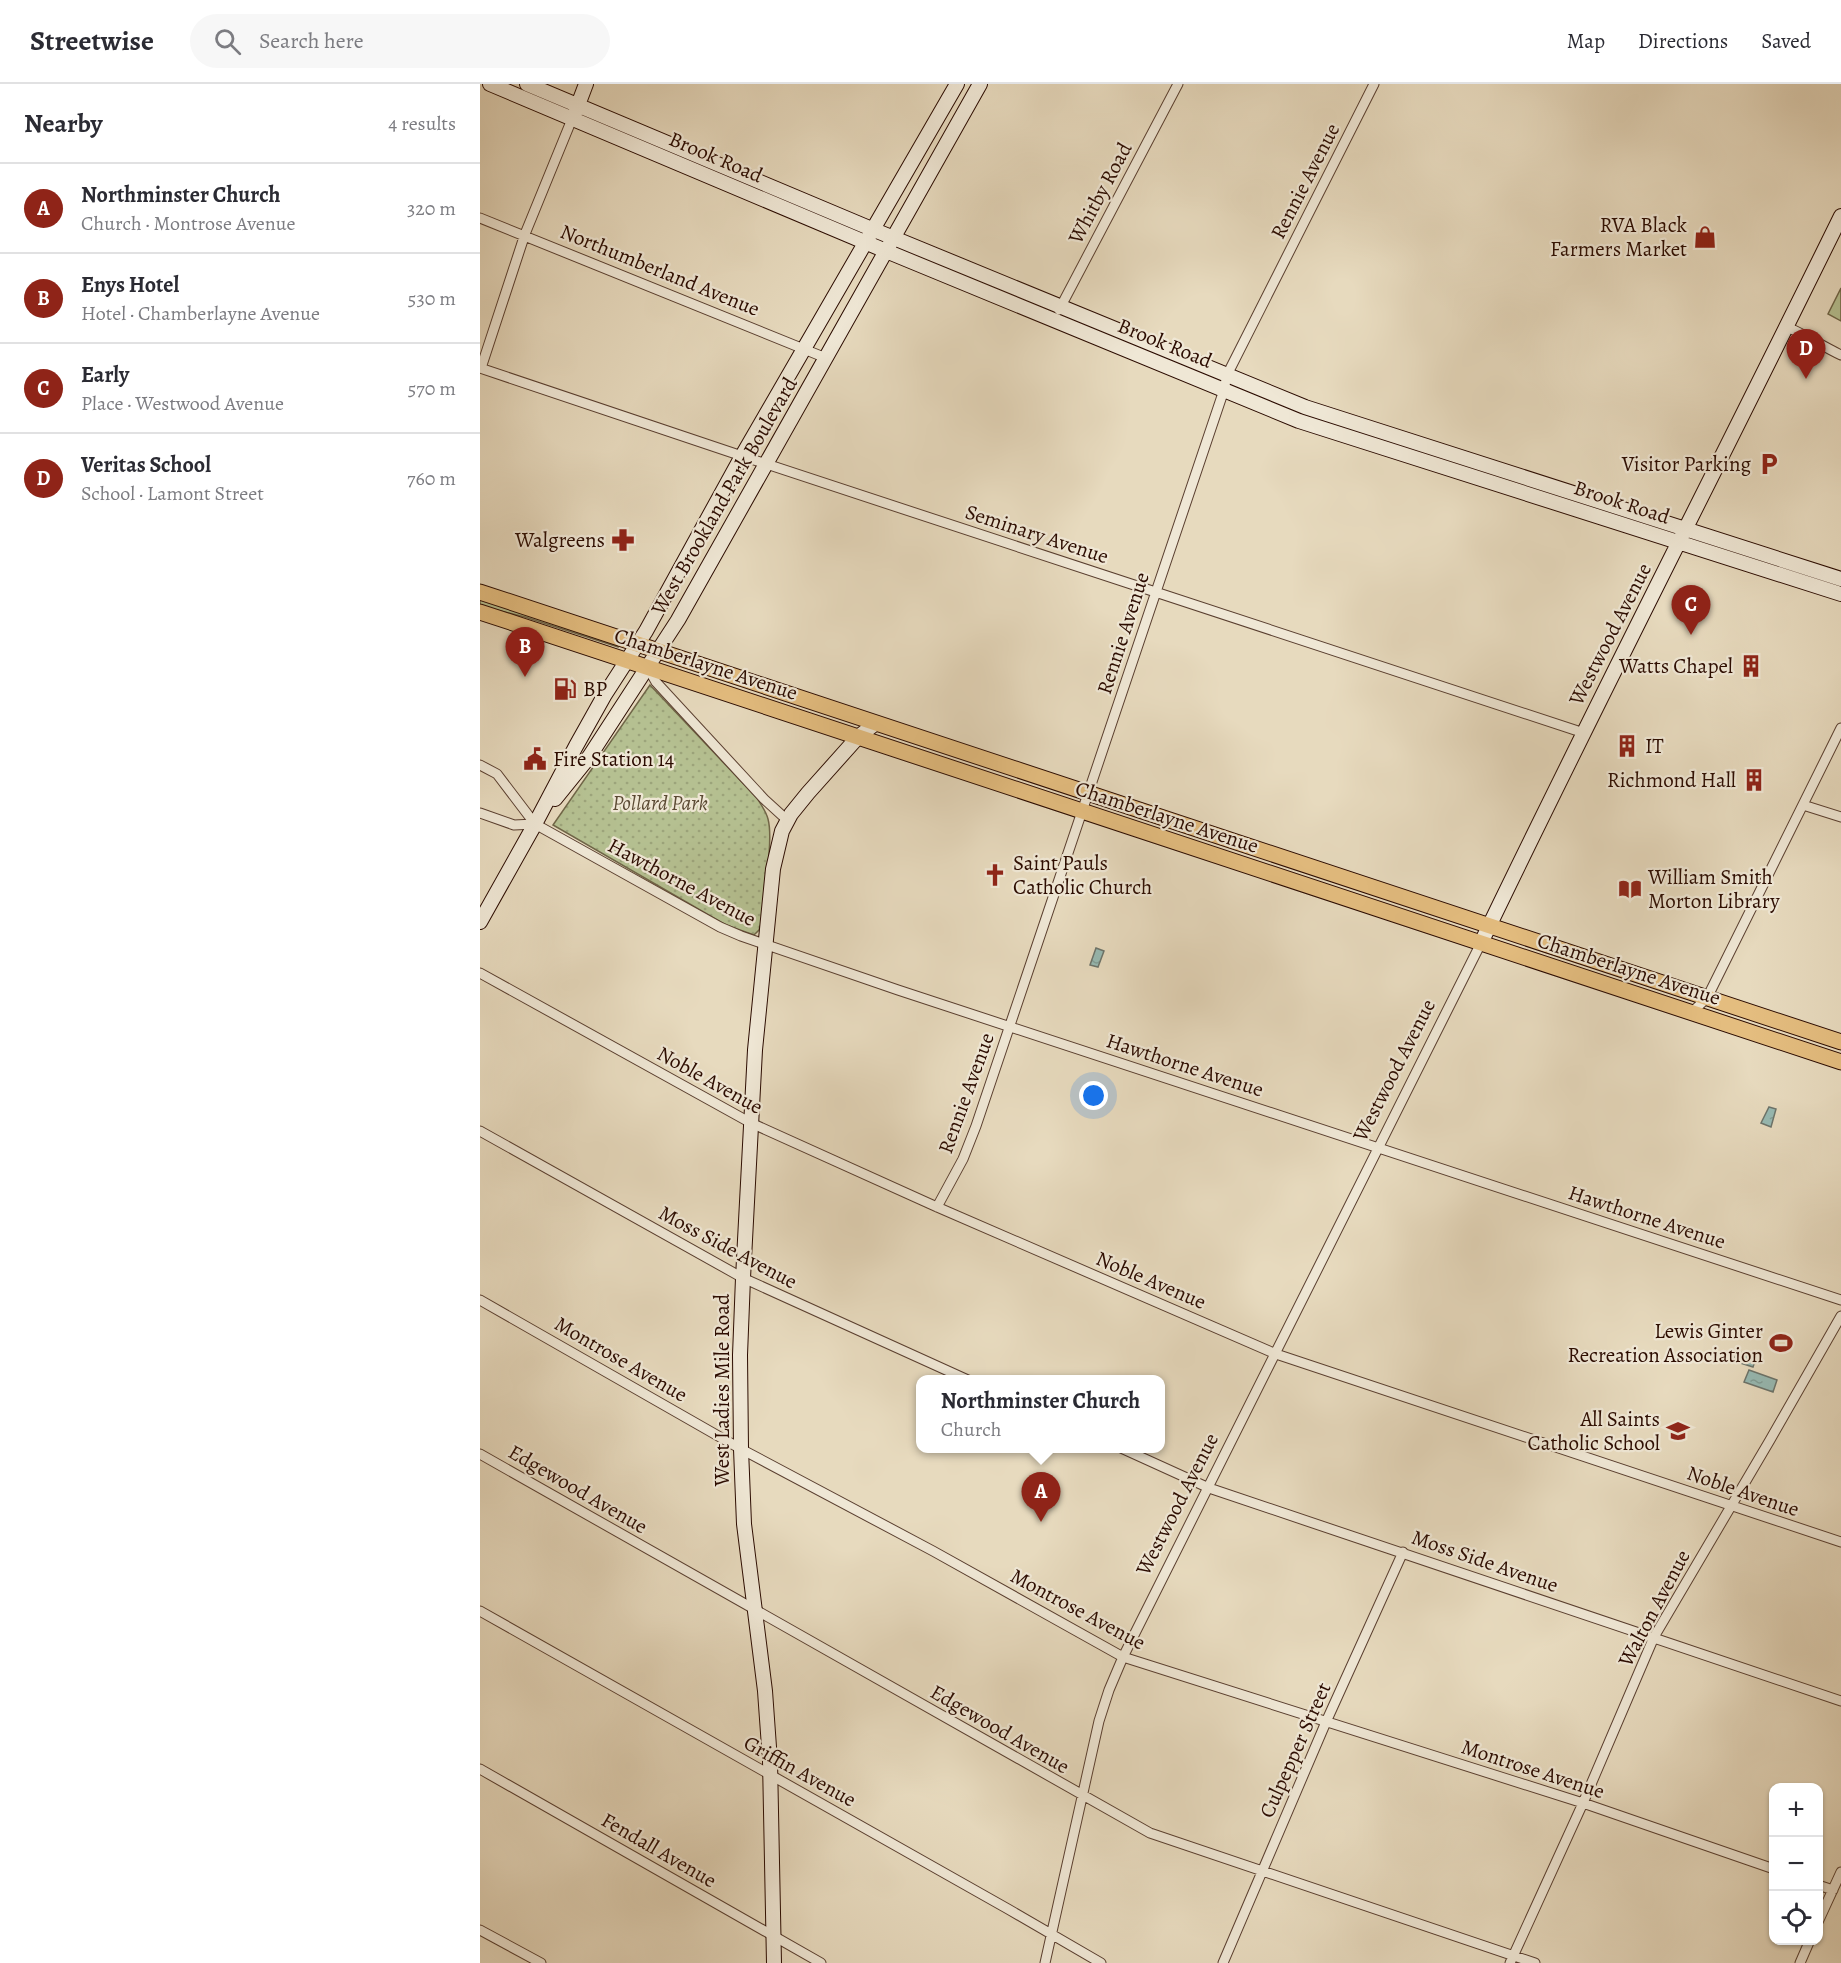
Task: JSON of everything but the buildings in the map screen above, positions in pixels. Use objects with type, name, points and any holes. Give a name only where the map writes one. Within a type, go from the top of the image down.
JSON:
[{"type":"main road","name":"Brook Road","points":[[490,84],[575,112],[874,230],[1335,418],[1841,579]]},
{"type":"main road","name":"Brook Road","points":[[527,84],[575,112],[886,251],[1329,431],[1841,594]]},
{"type":"main road","points":[[575,112],[586,84]]},
{"type":"main road","name":"West Brookland Park Boulevard","points":[[480,922],[536,824],[576,746],[637,644],[742,456],[957,84]]},
{"type":"main road","name":"West Brookland Park Boulevard","points":[[536,824],[589,756],[659,652],[981,84]]},
{"type":"main road","name":"Westwood Avenue","points":[[1481,943],[1841,216]]},
{"type":"main road","name":"Chamberlayne Avenue","points":[[480,592],[1841,1042]]},
{"type":"main road","name":"Chamberlayne Avenue","points":[[480,612],[1841,1062]]},
{"type":"main road","name":"West Ladies Mile Road","points":[[774,1963],[770,1776],[765,1691],[744,1524],[741,1449],[742,1278],[755,1050],[764,944],[775,856],[787,820],[858,737],[876,723]]},
{"type":"street","name":"Whitby Road","points":[[1053,320],[1178,84]]},
{"type":"street","name":"Rennie Avenue","points":[[937,1207],[952,1182],[970,1143],[1224,390],[1227,375],[1374,84]]},
{"type":"street","points":[[481,368],[525,234],[575,112]]},
{"type":"street","name":"Northumberland Avenue","points":[[480,218],[525,234],[826,358]]},
{"type":"street","points":[[1787,327],[1841,355]]},
{"type":"street","name":"Seminary Avenue","points":[[481,368],[1584,733]]},
{"type":"street","points":[[648,668],[656,682],[764,799],[787,820]]},
{"type":"street","points":[[1692,1012],[1707,998],[1841,728]]},
{"type":"street","name":"Hawthorne Avenue","points":[[480,765],[497,774],[536,824],[720,927],[898,990],[1841,1300]]},
{"type":"street","points":[[1803,805],[1841,817]]},
{"type":"street","name":"Hawthorne Avenue","points":[[480,813],[514,825],[536,824]]},
{"type":"street","name":"Westwood Avenue","points":[[1045,1963],[1099,1721],[1123,1657],[1481,943]]},
{"type":"street","name":"Noble Avenue","points":[[480,973],[751,1123],[937,1207],[1276,1354],[1841,1542]]},
{"type":"street","name":"Moss Side Avenue","points":[[480,1131],[742,1278],[957,1375]]},
{"type":"street","name":"Montrose Avenue","points":[[480,1300],[741,1449],[933,1551],[1123,1657],[1583,1803],[1769,1868]]},
{"type":"street","name":"Walton Avenue","points":[[1512,1959],[1583,1803],[1654,1637],[1841,1316]]},
{"type":"street","name":"Moss Side Avenue","points":[[1130,1453],[1209,1488],[1841,1701]]},
{"type":"street","name":"Edgewood Avenue","points":[[480,1455],[1150,1833],[1512,1959],[1535,1963]]},
{"type":"street","name":"Culpepper Street","points":[[1223,1963],[1326,1722],[1403,1552]]},
{"type":"street","name":"Griffin Avenue","points":[[480,1611],[1052,1933],[1101,1963]]},
{"type":"street","name":"Fendall Avenue","points":[[480,1769],[821,1963]]},
{"type":"street","points":[[1823,1911],[1841,1872]]},
{"type":"street","points":[[1823,1887],[1833,1890]]},
{"type":"street","points":[[480,1930],[541,1963]]},
{"type":"street","points":[[1800,1963],[1808,1945]]},
{"type":"green space","points":[[1841,288],[1841,321],[1828,314]]},
{"type":"green space","points":[[480,598],[618,644],[618,647],[525,617],[480,606]]},
{"type":"green space","name":"Pollard Park","points":[[650,685],[757,798],[766,813],[770,829],[768,870],[761,924],[754,935],[726,925],[553,825]]},
{"type":"water","points":[[1096,948],[1104,951],[1098,967],[1090,965]]},
{"type":"water","points":[[1769,1107],[1776,1109],[1771,1127],[1761,1123]]},
{"type":"water","points":[[1737,1351],[1756,1358],[1753,1367],[1734,1361]]},
{"type":"water","points":[[1749,1370],[1777,1380],[1773,1392],[1744,1382]]},
{"type":"place","name":"RVA Black Farmers Market","points":[[1705,237]]},
{"type":"place","name":"Veritas School","points":[[1806,379]]},
{"type":"place","name":"Visitor Parking","points":[[1769,464]]},
{"type":"place","name":"Walgreens","points":[[623,540]]},
{"type":"place","name":"Early","points":[[1691,635]]},
{"type":"place","name":"Watts Chapel","points":[[1751,666]]},
{"type":"place","name":"Enys Hotel","points":[[525,677]]},
{"type":"place","name":"BP","points":[[565,689]]},
{"type":"place","name":"IT","points":[[1627,746]]},
{"type":"place","name":"Fire Station 14","points":[[535,759]]},
{"type":"place","name":"Richmond Hall","points":[[1754,780]]},
{"type":"place","name":"Saint Pauls Catholic Church","points":[[995,875]]},
{"type":"place","name":"William Smith Morton Library","points":[[1630,889]]},
{"type":"place","name":"Lewis Ginter Recreation Association","points":[[1781,1343]]},
{"type":"place","name":"All Saints Catholic School","points":[[1678,1431]]},
{"type":"place","name":"Northminster Church","points":[[1041,1522]]}]
